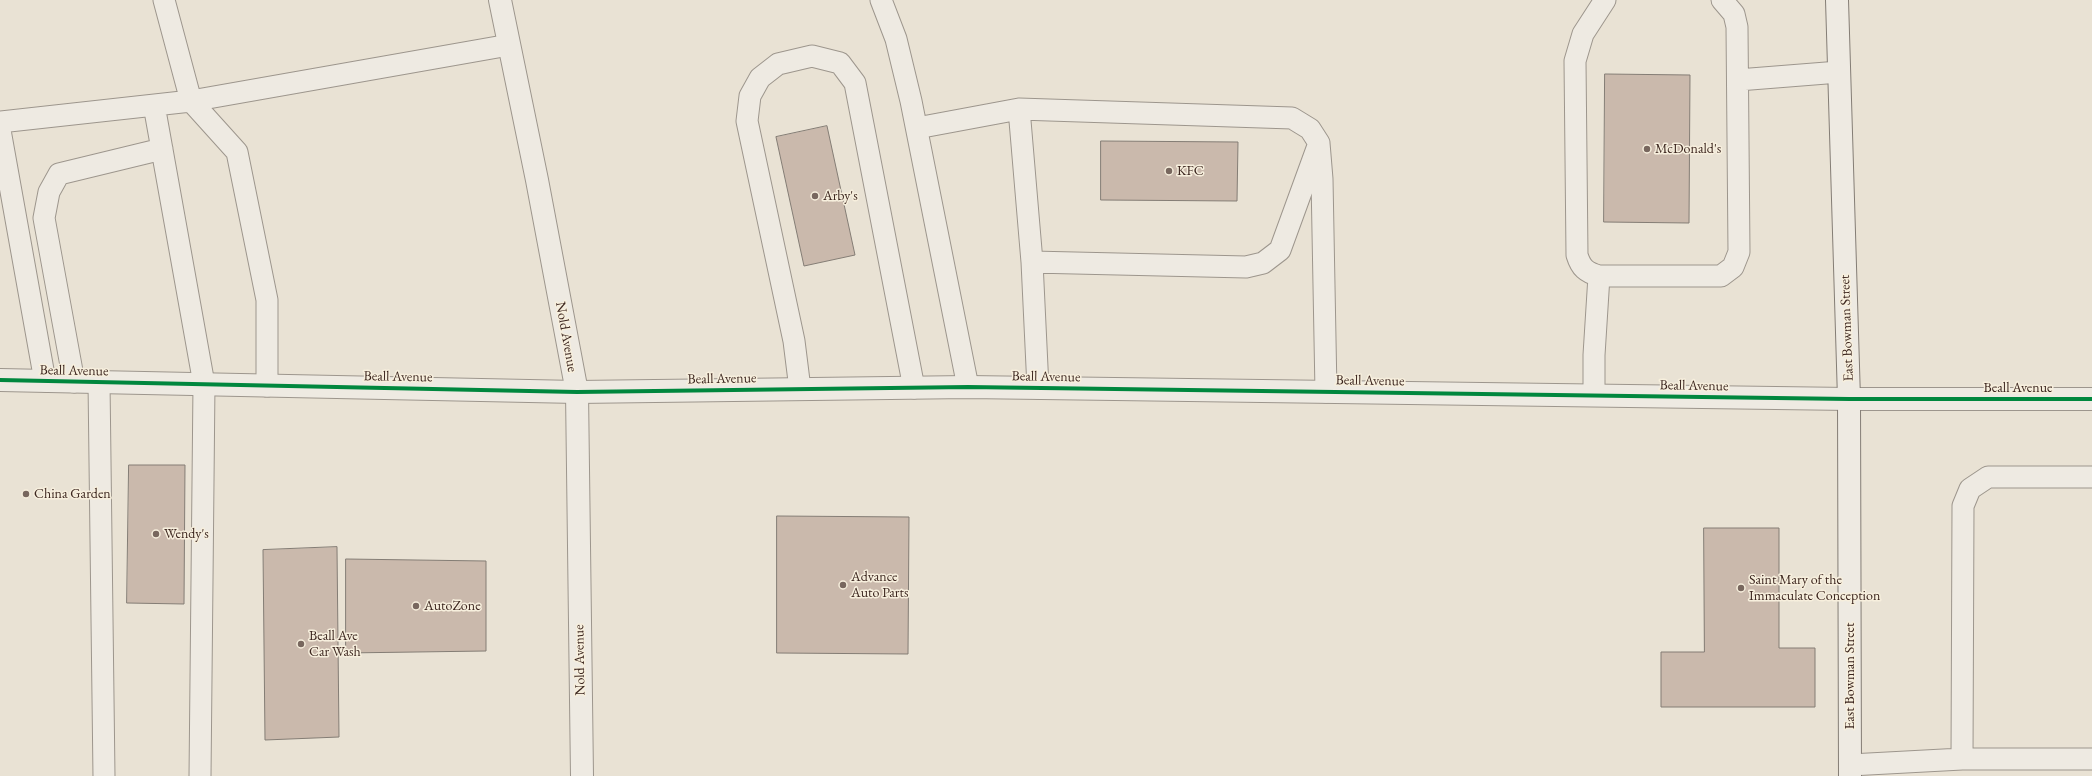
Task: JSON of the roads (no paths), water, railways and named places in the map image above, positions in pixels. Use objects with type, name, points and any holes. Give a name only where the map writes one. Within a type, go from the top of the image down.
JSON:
[{"type":"street","name":"Nold Avenue","points":[[500,0],[537,180],[577,392],[582,776]]},
{"type":"street","name":"East Bowman Street","points":[[1837,0],[1849,399],[1850,770]]},
{"type":"street","name":"Beall Avenue","points":[[0,380],[577,392],[968,387],[1849,399],[2092,399]]},
{"type":"lane","points":[[164,0],[190,101],[237,152],[267,300],[267,386]]},
{"type":"lane","points":[[881,0],[896,39],[916,128],[968,387]]},
{"type":"lane","points":[[1605,0],[1583,34],[1575,61],[1577,255],[1580,266],[1588,272],[1599,276],[1721,276],[1733,267],[1739,252],[1737,27],[1734,14],[1722,0]]},
{"type":"lane","points":[[0,122],[190,101],[509,45]]},
{"type":"lane","points":[[800,389],[794,341],[746,121],[750,96],[760,78],[778,64],[812,56],[840,63],[855,83],[914,388]]},
{"type":"lane","points":[[1738,80],[1839,72]]},
{"type":"lane","points":[[154,105],[204,384],[200,776]]},
{"type":"lane","points":[[916,128],[1019,109],[1292,118],[1310,129],[1319,143],[1322,179],[1326,392]]},
{"type":"lane","points":[[1019,109],[1032,262],[1038,388]]},
{"type":"lane","points":[[0,130],[45,381]]},
{"type":"lane","points":[[1032,262],[1246,267],[1263,263],[1280,250],[1319,143]]},
{"type":"lane","points":[[74,382],[44,218],[49,192],[59,174],[162,149]]},
{"type":"lane","points":[[1594,395],[1594,355],[1599,276]]},
{"type":"lane","points":[[99,382],[104,776]]},
{"type":"lane","points":[[1962,759],[1963,506],[1970,489],[1988,477],[2092,477]]},
{"type":"lane","points":[[1850,770],[1962,759],[2092,759]]},
{"type":"place","name":"McDonald's","points":[[1647,149]]},
{"type":"place","name":"KFC","points":[[1169,171]]},
{"type":"place","name":"Arby's","points":[[815,196]]},
{"type":"place","name":"China Garden","points":[[26,494]]},
{"type":"place","name":"Wendy's","points":[[156,534]]},
{"type":"place","name":"Advance Auto Parts","points":[[843,585]]},
{"type":"place","name":"Saint Mary of the Immaculate Conception","points":[[1741,588]]},
{"type":"place","name":"AutoZone","points":[[416,606]]},
{"type":"place","name":"Beall Ave Car Wash","points":[[301,644]]}]
